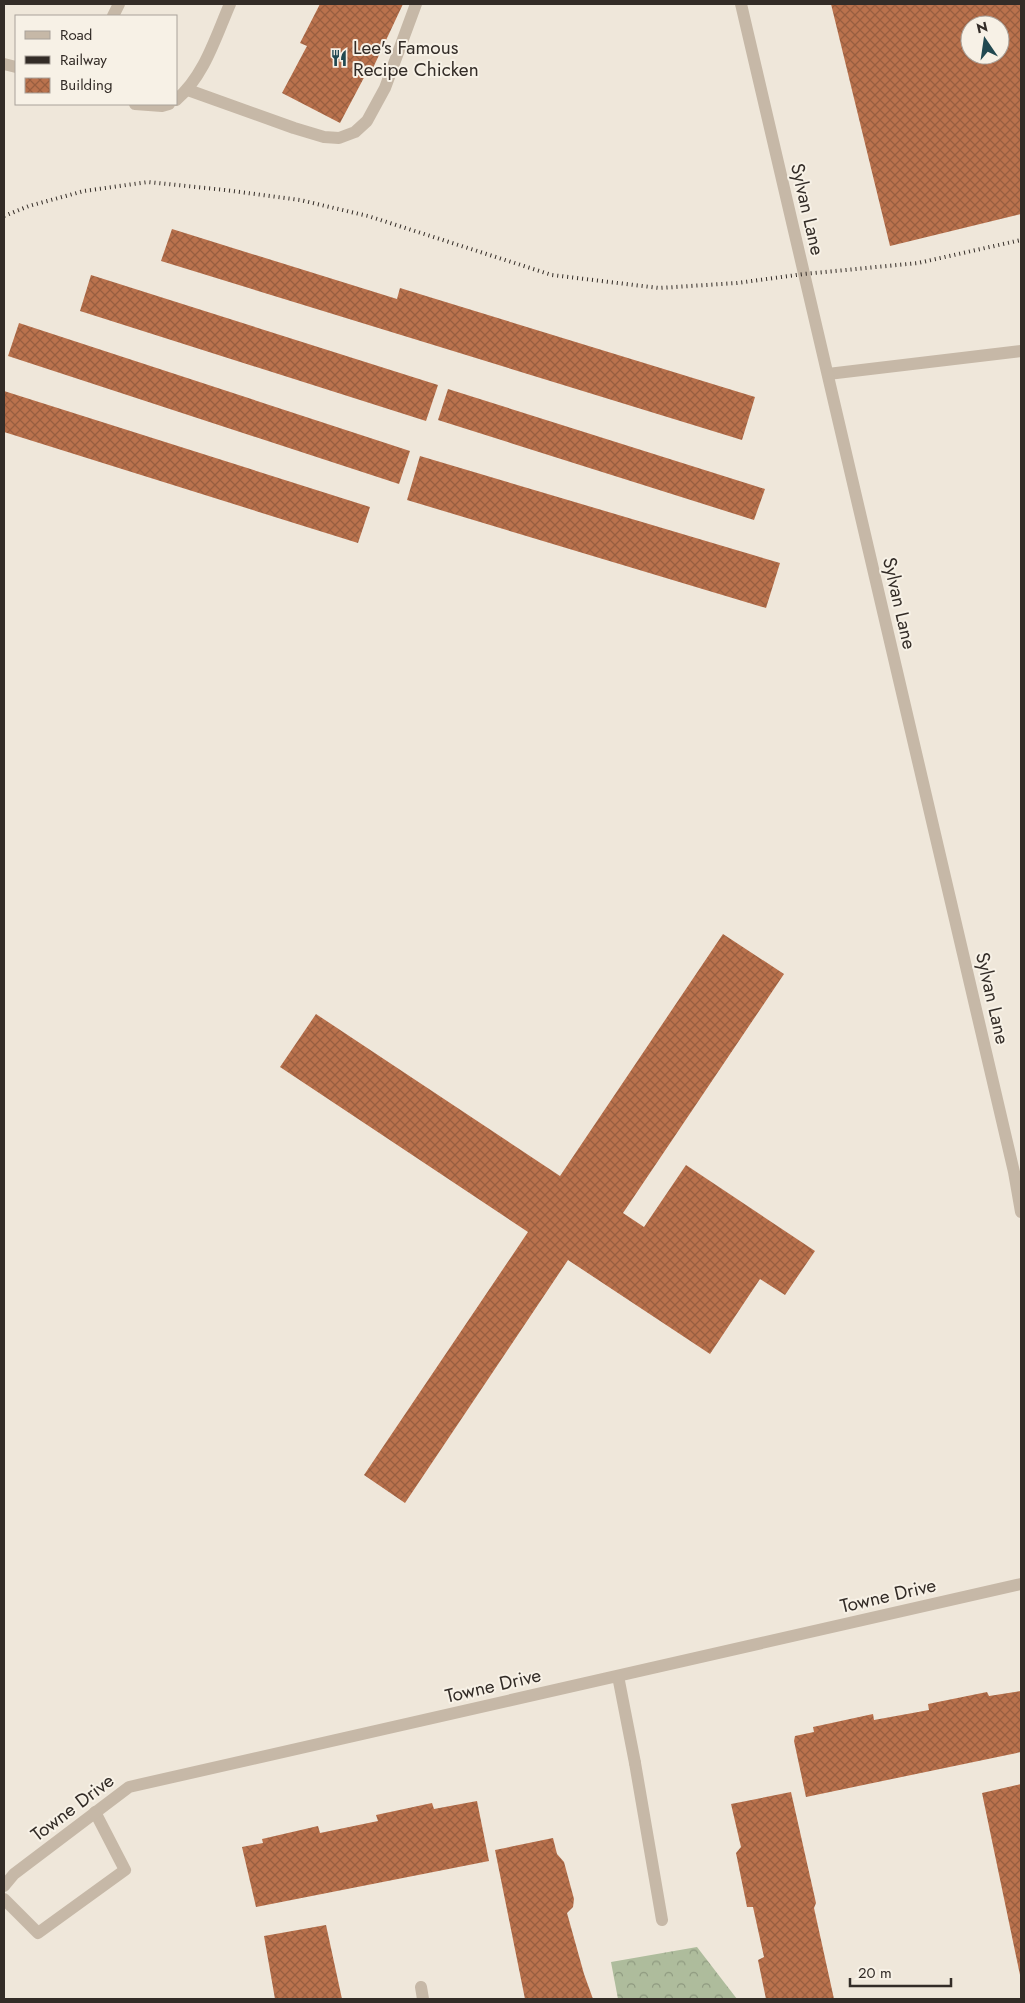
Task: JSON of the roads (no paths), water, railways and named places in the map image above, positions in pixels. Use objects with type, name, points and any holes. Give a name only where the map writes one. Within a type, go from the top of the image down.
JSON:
[{"type":"street","points":[[178,98],[188,90],[204,64],[230,4]]},
{"type":"street","points":[[188,90],[324,137],[339,138],[355,132],[367,121],[385,88],[416,4]]},
{"type":"street","name":"Sylvan Lane","points":[[741,4],[1018,1172],[1021,1212]]},
{"type":"street","points":[[148,105],[166,105]]},
{"type":"street","points":[[828,374],[1021,351]]},
{"type":"street","name":"Towne Drive","points":[[4,1886],[14,1874],[129,1787],[1021,1584]]},
{"type":"street","points":[[618,1676],[662,1920]]},
{"type":"street","points":[[4,1899],[38,1933],[126,1870],[95,1812]]},
{"type":"railway","points":[[4,216],[29,206],[84,191],[148,182],[225,190],[300,200],[368,216],[552,275],[659,288],[737,283],[804,274],[918,263],[1021,240]]},
{"type":"place","name":"Lee's Famous Recipe Chicken","points":[[339,58]]}]
